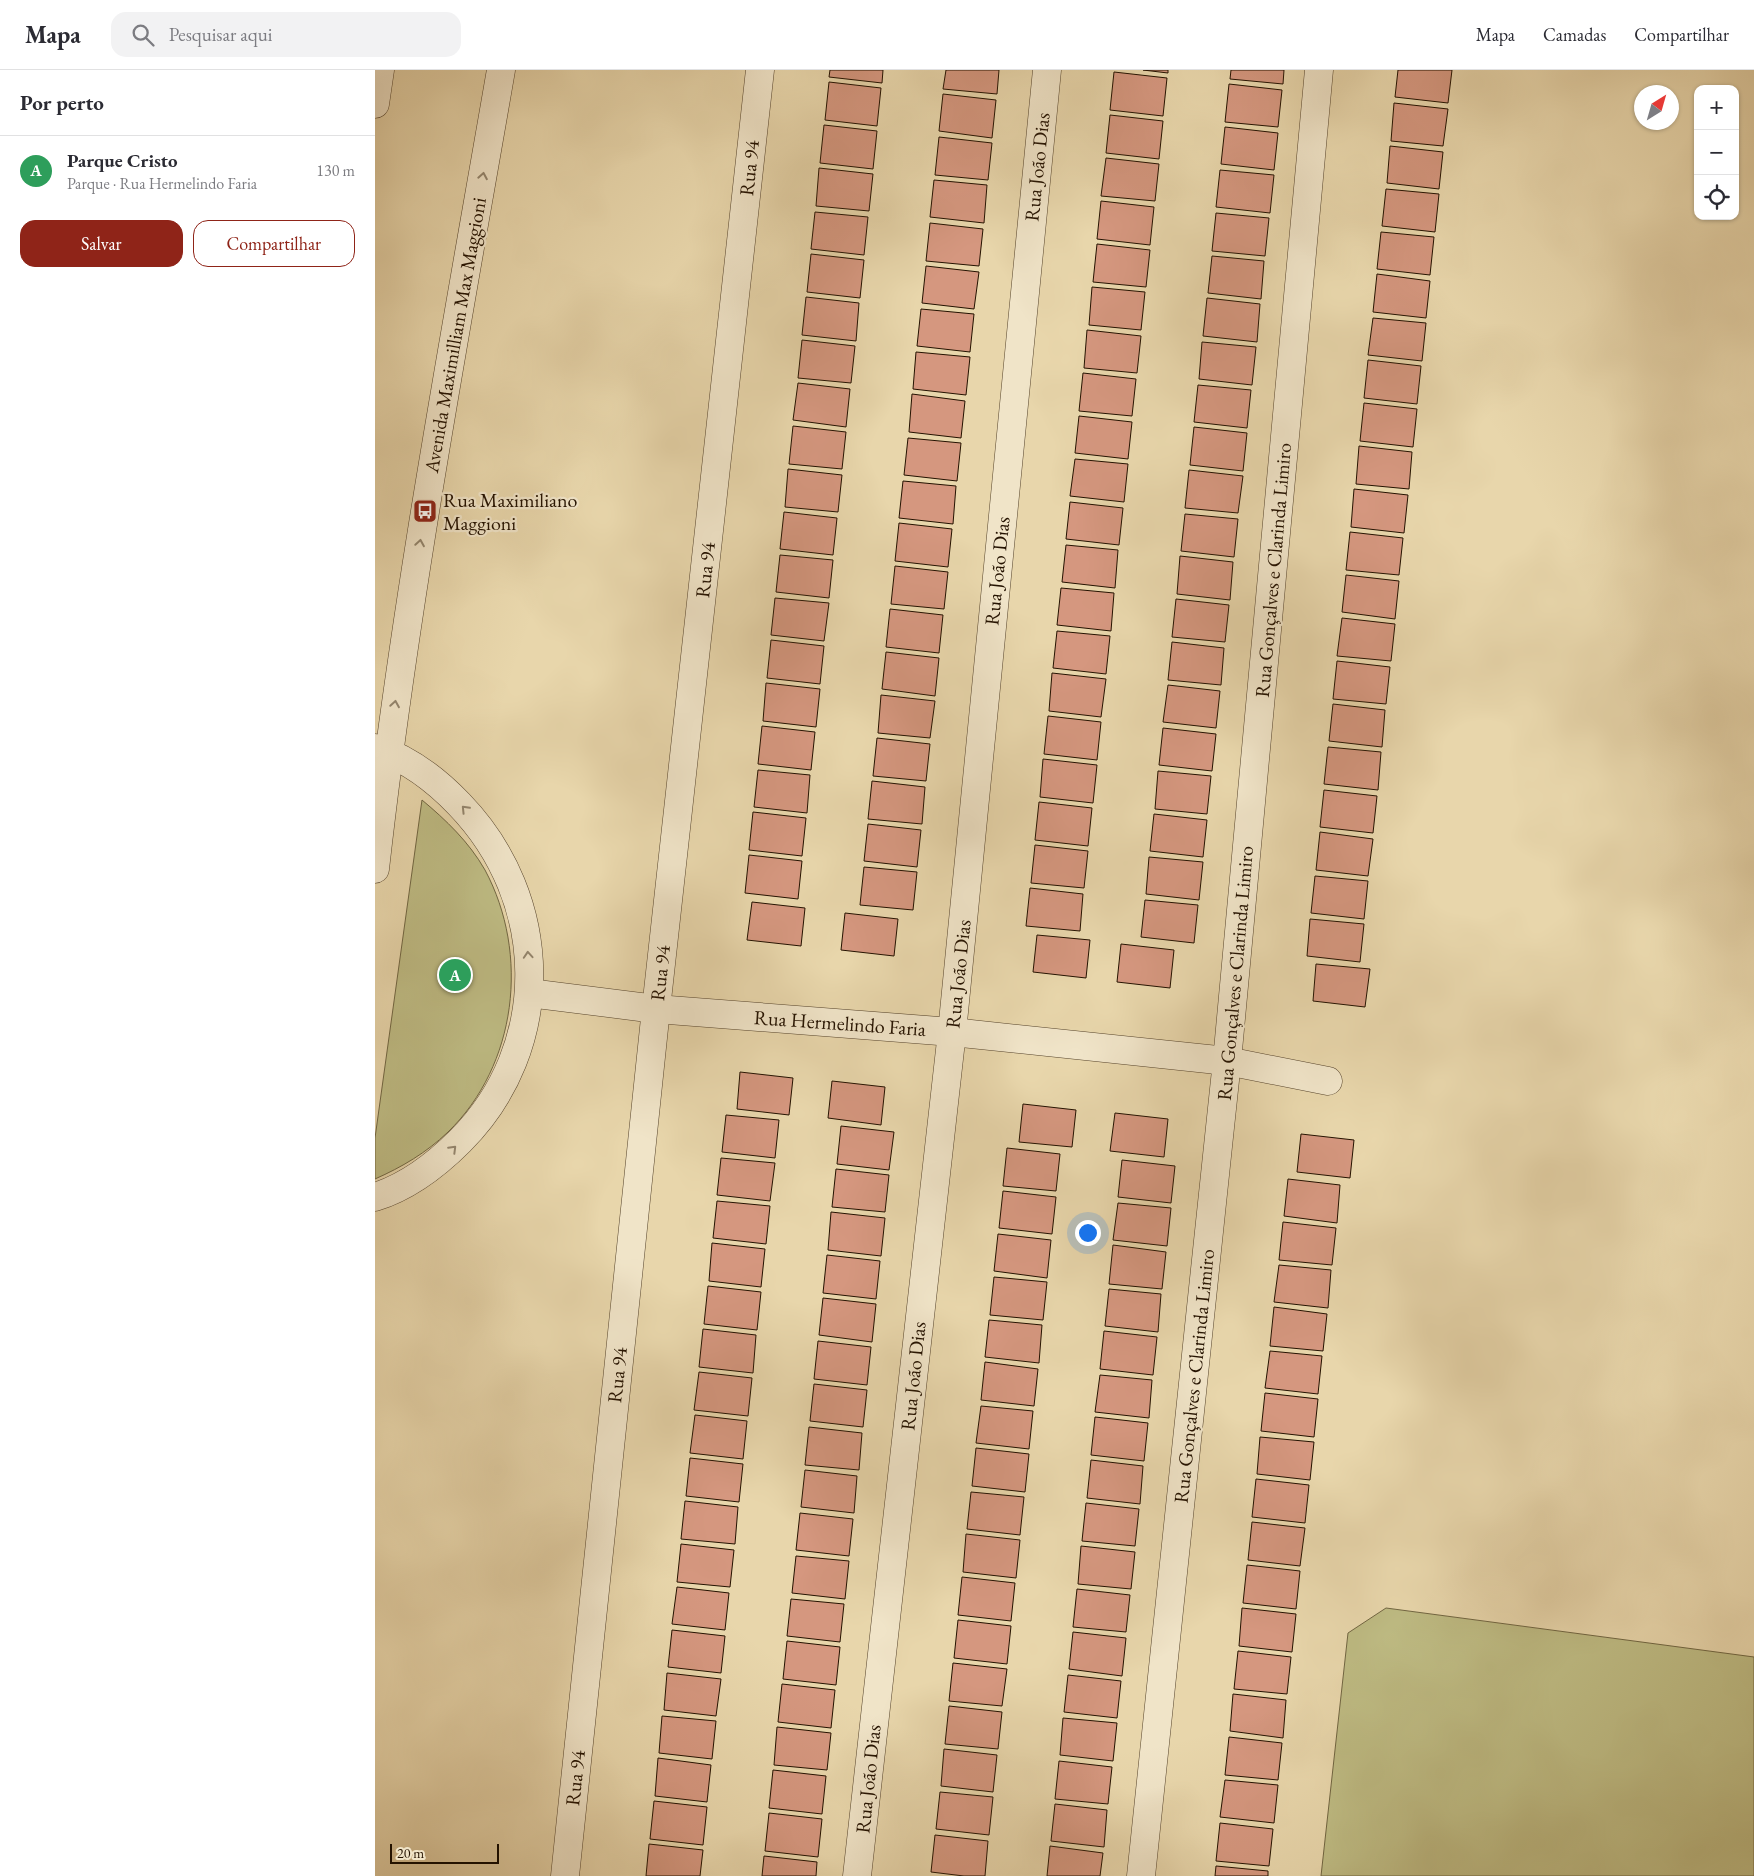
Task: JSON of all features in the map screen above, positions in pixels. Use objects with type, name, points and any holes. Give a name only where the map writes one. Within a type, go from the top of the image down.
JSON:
[{"type":"street","points":[[375,104],[380,70]]},
{"type":"street","name":"Avenida Maximilliam Max Maggioni","points":[[375,869],[381,750],[425,511],[501,70]]},
{"type":"street","name":"Rua 94","points":[[565,1876],[656,1009],[760,70]]},
{"type":"street","name":"Rua João Dias","points":[[857,1876],[952,1032],[1047,70]]},
{"type":"street","name":"Rua Gonçalves e Clarinda Limiro","points":[[1141,1876],[1227,1061],[1319,70]]},
{"type":"street","points":[[375,1197],[414,1178],[445,1156],[472,1129],[494,1099],[511,1066],[523,1029],[529,993],[529,954],[523,917],[512,881],[494,847],[472,817],[446,790],[415,767],[381,750]]},
{"type":"street","name":"Rua Hermelindo Faria","points":[[529,993],[656,1009],[952,1032],[1227,1061],[1328,1081]]},
{"type":"shaded area","points":[[422,800],[472,850],[485,870],[499,903],[508,937],[511,972],[509,1007],[502,1042],[489,1075],[471,1105],[448,1132],[431,1147],[375,1179],[375,1138]]},
{"type":"shaded area","points":[[1386,1608],[1754,1657],[1754,1876],[1321,1876],[1348,1633]]},
{"type":"building","points":[[830,70],[883,70],[882,83],[829,77]]},
{"type":"building","points":[[946,70],[999,70],[997,94],[943,89]]},
{"type":"building","points":[[1143,70],[1168,70],[1168,73]]},
{"type":"building","points":[[1231,70],[1284,70],[1283,84],[1230,79]]},
{"type":"building","points":[[1398,70],[1452,70],[1448,103],[1395,97]]},
{"type":"building","points":[[1114,72],[1167,78],[1163,116],[1110,110]]},
{"type":"building","points":[[829,82],[881,88],[877,126],[825,120]]},
{"type":"building","points":[[1229,84],[1282,90],[1278,127],[1225,122]]},
{"type":"building","points":[[943,94],[996,100],[992,138],[939,131]]},
{"type":"building","points":[[1394,103],[1448,109],[1443,146],[1391,141]]},
{"type":"building","points":[[1110,115],[1163,121],[1159,159],[1106,153]]},
{"type":"building","points":[[824,125],[877,131],[873,169],[820,163]]},
{"type":"building","points":[[1225,127],[1278,133],[1274,170],[1221,164]]},
{"type":"building","points":[[939,137],[992,143],[988,180],[935,175]]},
{"type":"building","points":[[1390,146],[1443,152],[1439,189],[1387,183]]},
{"type":"building","points":[[1106,158],[1159,164],[1155,201],[1101,196]]},
{"type":"building","points":[[819,168],[873,174],[869,211],[816,206]]},
{"type":"building","points":[[1220,170],[1274,175],[1270,213],[1216,207]]},
{"type":"building","points":[[934,180],[987,185],[984,223],[930,217]]},
{"type":"building","points":[[1386,189],[1439,194],[1435,232],[1382,226]]},
{"type":"building","points":[[1101,201],[1154,207],[1150,245],[1097,239]]},
{"type":"building","points":[[815,212],[868,217],[864,255],[811,249]]},
{"type":"building","points":[[1216,213],[1269,218],[1265,256],[1212,251]]},
{"type":"building","points":[[930,223],[983,229],[979,266],[926,261]]},
{"type":"building","points":[[1381,232],[1434,237],[1430,275],[1377,269]]},
{"type":"building","points":[[1097,244],[1150,250],[1146,287],[1093,282]]},
{"type":"building","points":[[811,254],[864,260],[860,298],[807,292]]},
{"type":"building","points":[[1212,256],[1264,261],[1261,299],[1208,293]]},
{"type":"building","points":[[926,266],[979,272],[974,309],[922,303]]},
{"type":"building","points":[[1377,274],[1430,281],[1426,318],[1373,312]]},
{"type":"building","points":[[1092,287],[1145,292],[1141,330],[1089,325]]},
{"type":"building","points":[[806,297],[859,303],[856,341],[802,335]]},
{"type":"building","points":[[1207,298],[1260,304],[1257,342],[1203,336]]},
{"type":"building","points":[[921,309],[974,314],[970,352],[917,346]]},
{"type":"building","points":[[1373,318],[1426,323],[1422,361],[1368,355]]},
{"type":"building","points":[[1087,330],[1141,336],[1137,373],[1084,368]]},
{"type":"building","points":[[802,340],[855,346],[851,383],[798,378]]},
{"type":"building","points":[[1202,342],[1256,347],[1252,385],[1199,379]]},
{"type":"building","points":[[916,352],[970,357],[966,395],[913,389]]},
{"type":"building","points":[[1368,360],[1421,366],[1417,404],[1364,398]]},
{"type":"building","points":[[1083,373],[1136,379],[1132,416],[1079,411]]},
{"type":"building","points":[[798,383],[850,389],[846,427],[793,420]]},
{"type":"building","points":[[1198,385],[1251,390],[1247,428],[1194,422]]},
{"type":"building","points":[[912,394],[965,401],[961,438],[909,432]]},
{"type":"building","points":[[1364,403],[1417,409],[1413,447],[1360,441]]},
{"type":"building","points":[[1079,416],[1132,422],[1128,459],[1075,453]]},
{"type":"building","points":[[793,426],[846,432],[842,469],[789,464]]},
{"type":"building","points":[[1194,427],[1247,433],[1243,471],[1190,465]]},
{"type":"building","points":[[908,438],[961,443],[957,481],[904,475]]},
{"type":"building","points":[[1359,446],[1412,452],[1409,489],[1356,484]]},
{"type":"building","points":[[1075,459],[1128,464],[1124,502],[1070,496]]},
{"type":"building","points":[[788,469],[842,475],[838,512],[785,507]]},
{"type":"building","points":[[1189,470],[1243,476],[1238,513],[1185,508]]},
{"type":"building","points":[[903,481],[956,486],[953,524],[899,518]]},
{"type":"building","points":[[1354,489],[1408,495],[1404,533],[1351,527]]},
{"type":"building","points":[[1070,502],[1123,508],[1119,545],[1066,539]]},
{"type":"building","points":[[784,512],[837,518],[833,555],[780,549]]},
{"type":"building","points":[[1185,514],[1238,519],[1234,557],[1181,551]]},
{"type":"building","points":[[899,523],[952,529],[948,567],[895,561]]},
{"type":"building","points":[[1350,532],[1403,538],[1399,575],[1346,570]]},
{"type":"building","points":[[1066,545],[1118,550],[1115,588],[1062,582]]},
{"type":"building","points":[[780,555],[833,560],[829,598],[776,592]]},
{"type":"building","points":[[1180,556],[1233,562],[1230,600],[1177,594]]},
{"type":"building","points":[[895,566],[948,572],[944,609],[891,604]]},
{"type":"building","points":[[1346,575],[1399,581],[1395,619],[1342,612]]},
{"type":"building","points":[[1061,588],[1114,593],[1111,631],[1057,625]]},
{"type":"building","points":[[775,598],[829,603],[824,641],[771,635]]},
{"type":"building","points":[[1176,599],[1229,605],[1225,642],[1172,637]]},
{"type":"building","points":[[890,609],[943,615],[939,653],[886,647]]},
{"type":"building","points":[[1342,618],[1395,624],[1391,661],[1337,656]]},
{"type":"building","points":[[1057,631],[1110,636],[1106,674],[1053,668]]},
{"type":"building","points":[[771,640],[824,646],[820,684],[767,678]]},
{"type":"building","points":[[1172,642],[1224,648],[1221,685],[1168,680]]},
{"type":"building","points":[[886,652],[939,658],[935,696],[882,689]]},
{"type":"building","points":[[1337,661],[1390,667],[1386,704],[1333,699]]},
{"type":"building","points":[[1052,673],[1106,679],[1101,717],[1049,711]]},
{"type":"building","points":[[766,683],[820,689],[816,727],[763,721]]},
{"type":"building","points":[[1168,685],[1220,691],[1216,728],[1163,722]]},
{"type":"building","points":[[881,695],[935,701],[930,738],[878,733]]},
{"type":"building","points":[[1333,704],[1385,710],[1382,747],[1329,741]]},
{"type":"building","points":[[1048,716],[1101,722],[1097,760],[1044,754]]},
{"type":"building","points":[[762,726],[815,732],[811,770],[758,764]]},
{"type":"building","points":[[1163,728],[1216,734],[1212,771],[1159,765]]},
{"type":"building","points":[[877,738],[930,744],[926,781],[873,776]]},
{"type":"building","points":[[1328,747],[1381,752],[1378,790],[1324,784]]},
{"type":"building","points":[[1043,759],[1097,765],[1093,803],[1040,797]]},
{"type":"building","points":[[758,770],[810,775],[807,813],[754,807]]},
{"type":"building","points":[[1158,771],[1211,776],[1207,814],[1155,809]]},
{"type":"building","points":[[872,781],[925,787],[922,824],[868,819]]},
{"type":"building","points":[[1324,790],[1377,796],[1373,833],[1320,827]]},
{"type":"building","points":[[1039,802],[1092,808],[1088,846],[1035,840]]},
{"type":"building","points":[[753,812],[806,818],[802,856],[749,850]]},
{"type":"building","points":[[1154,814],[1207,820],[1203,857],[1150,851]]},
{"type":"building","points":[[868,824],[921,830],[917,867],[864,861]]},
{"type":"building","points":[[1320,832],[1373,839],[1368,876],[1316,870]]},
{"type":"building","points":[[1035,845],[1088,851],[1084,888],[1031,883]]},
{"type":"building","points":[[749,855],[802,861],[798,899],[745,893]]},
{"type":"building","points":[[1149,857],[1203,862],[1199,900],[1146,894]]},
{"type":"building","points":[[864,867],[917,872],[913,910],[860,905]]},
{"type":"building","points":[[1315,876],[1368,881],[1364,919],[1311,913]]},
{"type":"building","points":[[1030,888],[1083,894],[1080,931],[1026,926]]},
{"type":"building","points":[[1145,900],[1198,905],[1194,943],[1141,937]]},
{"type":"building","points":[[752,902],[805,908],[801,946],[747,940]]},
{"type":"building","points":[[845,913],[898,919],[894,956],[841,950]]},
{"type":"building","points":[[1310,919],[1364,924],[1360,962],[1307,956]]},
{"type":"building","points":[[1037,935],[1090,940],[1086,978],[1033,972]]},
{"type":"building","points":[[1121,944],[1174,950],[1170,988],[1117,982]]},
{"type":"building","points":[[1316,964],[1370,969],[1365,1007],[1313,1001]]},
{"type":"building","points":[[740,1072],[793,1078],[789,1115],[737,1109]]},
{"type":"building","points":[[832,1081],[885,1087],[881,1125],[828,1118]]},
{"type":"building","points":[[1023,1104],[1076,1110],[1072,1147],[1019,1142]]},
{"type":"building","points":[[1115,1113],[1168,1119],[1164,1157],[1110,1151]]},
{"type":"building","points":[[726,1115],[779,1120],[775,1158],[722,1152]]},
{"type":"building","points":[[841,1126],[894,1132],[889,1170],[837,1164]]},
{"type":"building","points":[[1301,1134],[1354,1140],[1350,1178],[1297,1172]]},
{"type":"building","points":[[1007,1148],[1060,1154],[1056,1191],[1003,1186]]},
{"type":"building","points":[[721,1158],[775,1163],[770,1201],[717,1195]]},
{"type":"building","points":[[1122,1160],[1175,1166],[1171,1203],[1118,1197]]},
{"type":"building","points":[[836,1169],[889,1175],[885,1212],[832,1207]]},
{"type":"building","points":[[1288,1179],[1340,1185],[1337,1223],[1284,1216]]},
{"type":"building","points":[[1003,1191],[1056,1197],[1052,1234],[999,1228]]},
{"type":"building","points":[[717,1201],[770,1206],[766,1244],[713,1238]]},
{"type":"building","points":[[1118,1203],[1171,1208],[1167,1246],[1113,1240]]},
{"type":"building","points":[[831,1212],[885,1218],[881,1256],[828,1250]]},
{"type":"building","points":[[1283,1222],[1336,1228],[1332,1265],[1279,1260]]},
{"type":"building","points":[[998,1234],[1051,1240],[1047,1278],[994,1271]]},
{"type":"building","points":[[712,1243],[765,1249],[761,1287],[709,1281]]},
{"type":"building","points":[[1113,1245],[1166,1252],[1162,1289],[1109,1284]]},
{"type":"building","points":[[827,1255],[880,1261],[876,1299],[823,1293]]},
{"type":"building","points":[[1279,1265],[1331,1270],[1328,1308],[1274,1302]]},
{"type":"building","points":[[994,1277],[1047,1282],[1043,1320],[990,1315]]},
{"type":"building","points":[[708,1286],[761,1292],[757,1330],[704,1324]]},
{"type":"building","points":[[1109,1289],[1161,1294],[1158,1332],[1105,1326]]},
{"type":"building","points":[[823,1298],[876,1304],[872,1342],[819,1335]]},
{"type":"building","points":[[1274,1307],[1327,1314],[1323,1351],[1270,1346]]},
{"type":"building","points":[[989,1320],[1042,1325],[1039,1363],[985,1357]]},
{"type":"building","points":[[703,1329],[756,1335],[753,1373],[699,1367]]},
{"type":"building","points":[[1104,1331],[1157,1337],[1153,1375],[1100,1369]]},
{"type":"building","points":[[818,1341],[871,1347],[867,1385],[814,1379]]},
{"type":"building","points":[[1270,1351],[1322,1356],[1318,1394],[1265,1388]]},
{"type":"building","points":[[985,1362],[1038,1369],[1034,1406],[981,1400]]},
{"type":"building","points":[[699,1372],[752,1378],[748,1416],[694,1410]]},
{"type":"building","points":[[1100,1375],[1152,1380],[1149,1418],[1095,1412]]},
{"type":"building","points":[[814,1384],[867,1390],[863,1427],[810,1421]]},
{"type":"building","points":[[1265,1393],[1318,1399],[1314,1437],[1261,1431]]},
{"type":"building","points":[[981,1406],[1033,1411],[1029,1449],[976,1443]]},
{"type":"building","points":[[695,1415],[747,1421],[743,1459],[690,1453]]},
{"type":"building","points":[[1095,1417],[1148,1423],[1144,1461],[1091,1455]]},
{"type":"building","points":[[809,1427],[862,1433],[859,1470],[805,1465]]},
{"type":"building","points":[[1260,1437],[1314,1442],[1310,1480],[1257,1474]]},
{"type":"building","points":[[976,1448],[1029,1454],[1025,1492],[972,1486]]},
{"type":"building","points":[[690,1458],[743,1464],[739,1502],[686,1496]]},
{"type":"building","points":[[1091,1460],[1143,1466],[1140,1504],[1087,1498]]},
{"type":"building","points":[[805,1470],[857,1476],[854,1513],[801,1507]]},
{"type":"building","points":[[1256,1479],[1309,1485],[1305,1523],[1252,1517]]},
{"type":"building","points":[[971,1492],[1024,1497],[1020,1535],[967,1529]]},
{"type":"building","points":[[685,1501],[738,1507],[735,1544],[681,1539]]},
{"type":"building","points":[[1086,1503],[1139,1509],[1135,1546],[1082,1541]]},
{"type":"building","points":[[800,1513],[853,1519],[849,1556],[796,1550]]},
{"type":"building","points":[[1252,1522],[1305,1528],[1300,1566],[1248,1560]]},
{"type":"building","points":[[966,1534],[1020,1540],[1016,1578],[963,1572]]},
{"type":"building","points":[[681,1544],[734,1550],[730,1587],[677,1582]]},
{"type":"building","points":[[1081,1546],[1135,1552],[1131,1589],[1078,1584]]},
{"type":"building","points":[[796,1556],[849,1561],[845,1599],[792,1593]]},
{"type":"building","points":[[1247,1565],[1300,1571],[1296,1609],[1243,1603]]},
{"type":"building","points":[[962,1577],[1015,1583],[1011,1621],[958,1615]]},
{"type":"building","points":[[677,1587],[729,1593],[725,1630],[672,1624]]},
{"type":"building","points":[[1077,1589],[1130,1595],[1126,1632],[1073,1627]]},
{"type":"building","points":[[791,1599],[844,1604],[840,1642],[787,1636]]},
{"type":"building","points":[[1242,1608],[1296,1614],[1292,1652],[1239,1646]]},
{"type":"building","points":[[958,1620],[1011,1626],[1007,1664],[954,1658]]},
{"type":"building","points":[[672,1630],[725,1636],[721,1673],[668,1667]]},
{"type":"building","points":[[1073,1632],[1126,1638],[1122,1676],[1069,1669]]},
{"type":"building","points":[[787,1641],[840,1647],[836,1685],[783,1679]]},
{"type":"building","points":[[1238,1651],[1291,1657],[1287,1694],[1234,1689]]},
{"type":"building","points":[[953,1663],[1007,1669],[1002,1706],[949,1701]]},
{"type":"building","points":[[667,1673],[721,1679],[716,1716],[664,1710]]},
{"type":"building","points":[[1068,1675],[1121,1681],[1117,1718],[1064,1712]]},
{"type":"building","points":[[782,1684],[835,1690],[831,1728],[778,1722]]},
{"type":"building","points":[[1233,1694],[1286,1700],[1283,1738],[1230,1731]]},
{"type":"building","points":[[949,1706],[1002,1712],[998,1749],[945,1744]]},
{"type":"building","points":[[662,1716],[716,1721],[712,1759],[659,1753]]},
{"type":"building","points":[[1063,1718],[1117,1723],[1113,1761],[1060,1755]]},
{"type":"building","points":[[777,1727],[831,1733],[827,1770],[774,1765]]},
{"type":"building","points":[[1229,1737],[1282,1743],[1278,1780],[1225,1775]]},
{"type":"building","points":[[944,1749],[997,1755],[993,1792],[941,1786]]},
{"type":"building","points":[[658,1758],[711,1765],[707,1802],[655,1796]]},
{"type":"building","points":[[1059,1761],[1112,1767],[1108,1804],[1055,1799]]},
{"type":"building","points":[[773,1770],[826,1776],[822,1814],[769,1808]]},
{"type":"building","points":[[1225,1780],[1278,1785],[1274,1823],[1220,1817]]},
{"type":"building","points":[[940,1792],[993,1797],[989,1835],[936,1829]]},
{"type":"building","points":[[654,1801],[707,1807],[703,1845],[650,1839]]},
{"type":"building","points":[[1055,1804],[1107,1810],[1104,1847],[1051,1841]]},
{"type":"building","points":[[769,1813],[822,1819],[818,1857],[765,1851]]},
{"type":"building","points":[[1220,1823],[1273,1829],[1269,1866],[1216,1861]]},
{"type":"building","points":[[935,1835],[988,1841],[985,1876],[964,1876],[931,1872]]},
{"type":"building","points":[[649,1844],[703,1850],[700,1876],[646,1876]]},
{"type":"building","points":[[1050,1846],[1103,1853],[1100,1876],[1047,1876]]},
{"type":"building","points":[[764,1856],[817,1862],[816,1876],[762,1876]]},
{"type":"building","points":[[1216,1866],[1268,1871],[1268,1876],[1215,1876]]},
{"type":"place","name":"Rua Maximiliano Maggioni","points":[[425,511]]},
{"type":"place","name":"Parque Cristo","points":[[455,975]]}]
